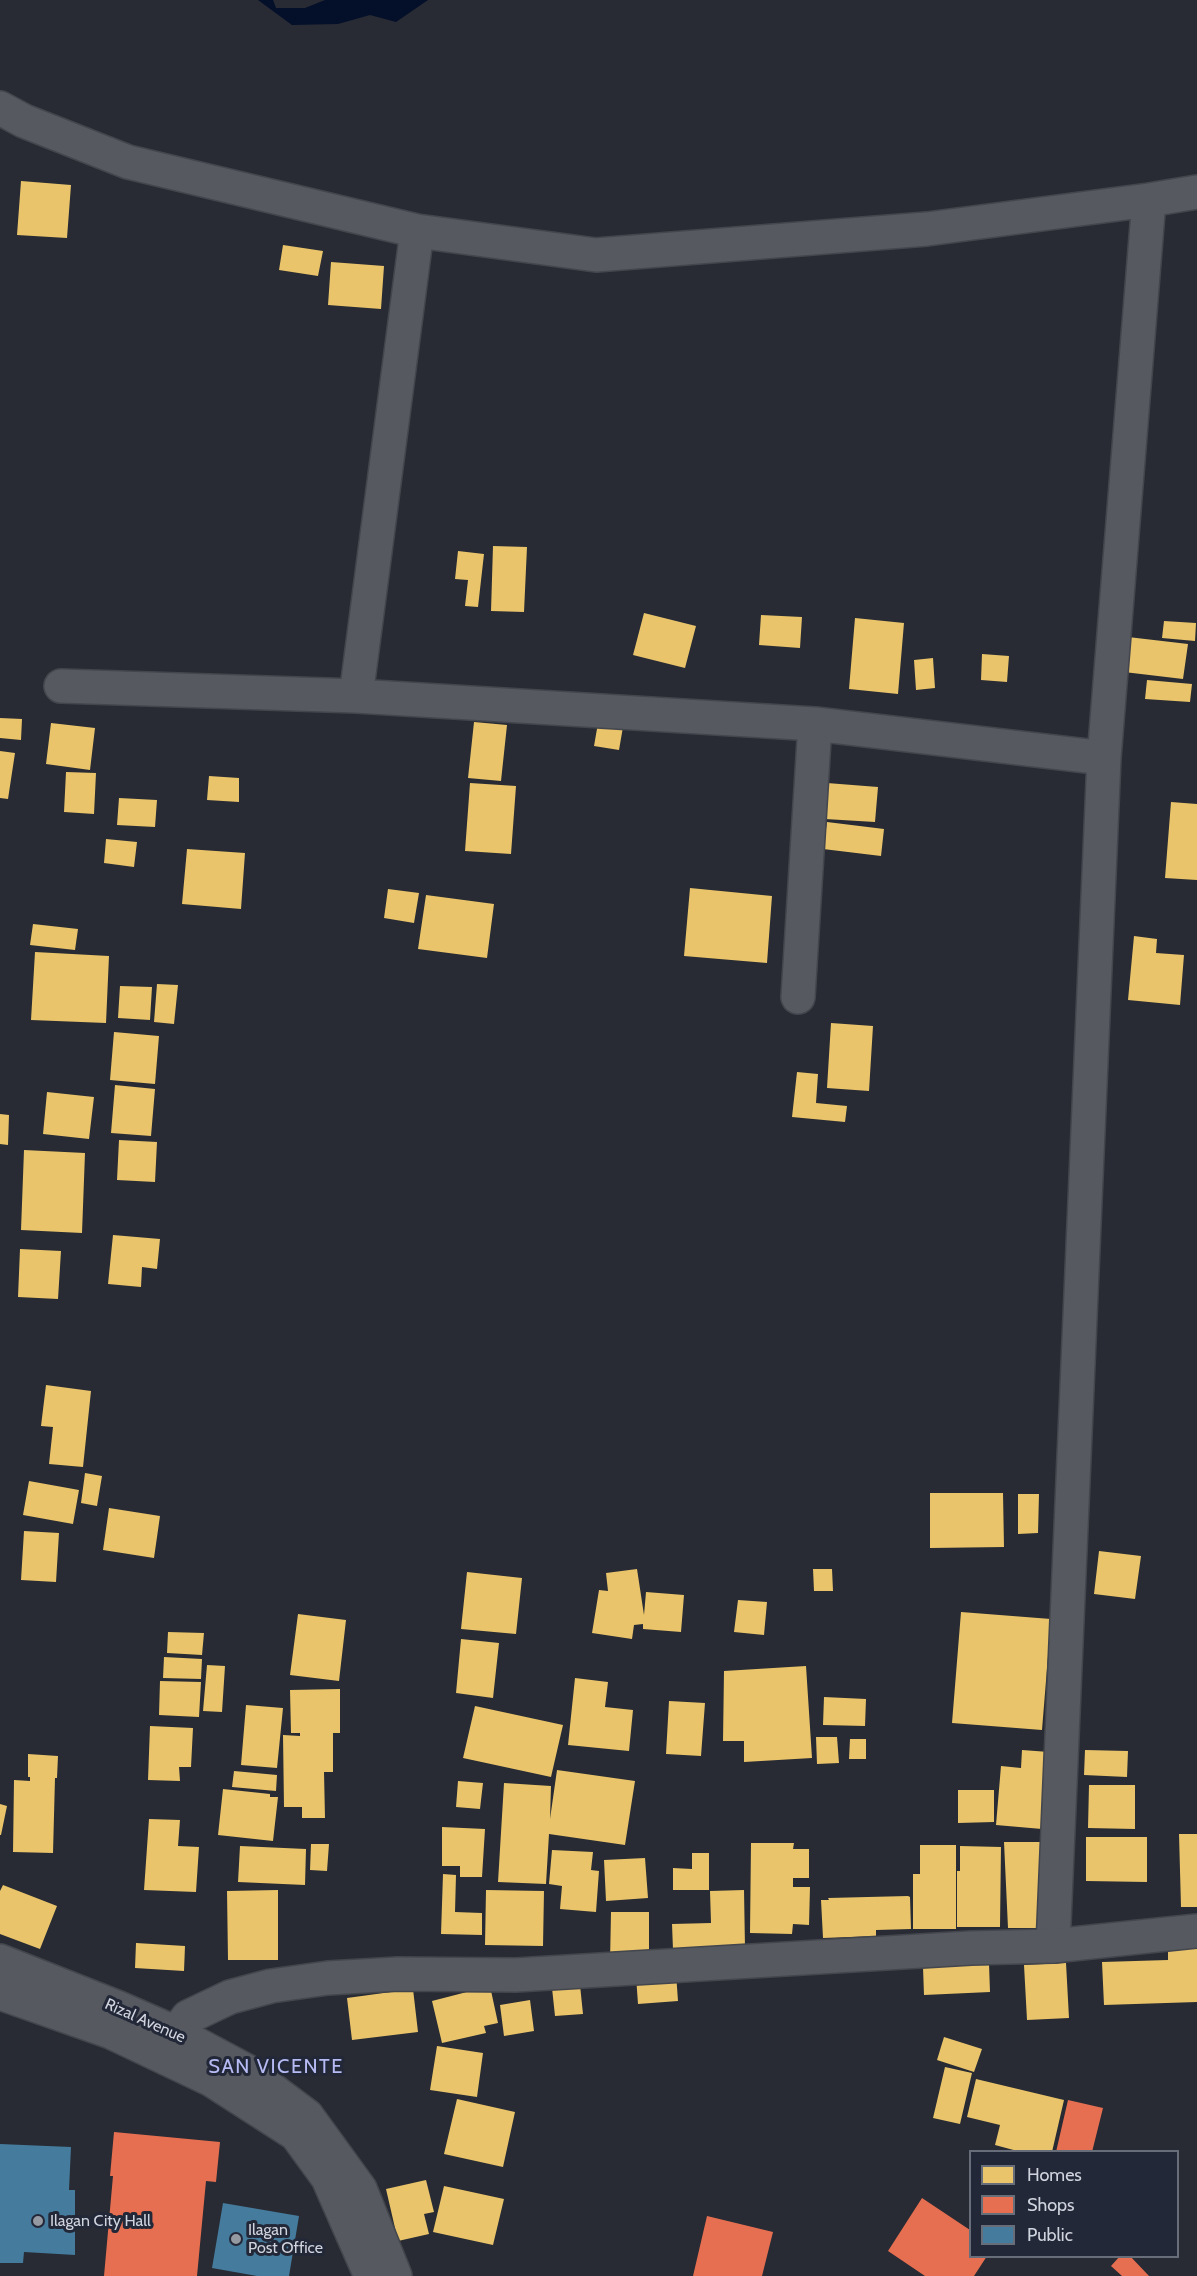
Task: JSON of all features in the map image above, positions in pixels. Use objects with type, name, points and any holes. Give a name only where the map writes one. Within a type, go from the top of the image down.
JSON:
[{"type":"street","points":[[0,108],[24,121],[128,162],[417,231],[596,255],[927,229],[1197,192]]},
{"type":"street","points":[[1053,1946],[1104,758],[1149,200]]},
{"type":"street","points":[[357,696],[417,231]]},
{"type":"street","points":[[61,686],[357,696],[815,724],[1104,758]]},
{"type":"street","points":[[798,997],[815,724]]},
{"type":"street","points":[[171,2046],[188,2017],[230,1997],[271,1986],[328,1978],[398,1974],[516,1975],[971,1948],[1053,1946],[1197,1931]]},
{"type":"street","name":"Rizal Avenue","points":[[0,1961],[119,2008],[212,2080],[296,2134],[328,2178],[371,2276]]},
{"type":"street","name":"Rizal Avenue","points":[[0,1993],[111,2032],[171,2046],[247,2071],[307,2116],[360,2189],[395,2276]]},
{"type":"water","points":[[258,0],[273,0],[276,8],[305,8],[325,0],[428,0],[396,22],[370,15],[338,24],[292,25]]},
{"type":"building: Homes","points":[[21,181],[71,185],[67,238],[17,235]]},
{"type":"building: Homes","points":[[283,245],[323,251],[318,276],[279,270]]},
{"type":"building: Homes","points":[[331,262],[384,266],[381,309],[328,305]]},
{"type":"building: Homes","points":[[493,546],[527,547],[524,612],[491,611]]},
{"type":"building: Homes","points":[[458,551],[484,554],[478,607],[465,606],[468,580],[455,579]]},
{"type":"building: Homes","points":[[644,613],[696,626],[685,668],[633,655]]},
{"type":"building: Homes","points":[[761,615],[802,617],[800,648],[759,645]]},
{"type":"building: Homes","points":[[855,618],[904,623],[898,694],[849,689]]},
{"type":"building: Homes","points":[[1164,621],[1196,623],[1195,641],[1162,638]]},
{"type":"building: Homes","points":[[1128,637],[1188,644],[1183,679],[1124,672]]},
{"type":"building: Homes","points":[[982,654],[1009,656],[1007,682],[981,680]]},
{"type":"building: Homes","points":[[933,658],[935,688],[916,690],[914,660]]},
{"type":"building: Homes","points":[[1147,680],[1192,684],[1190,702],[1145,699]]},
{"type":"building: Homes","points":[[0,718],[22,719],[21,740],[0,738]]},
{"type":"building: Homes","points":[[474,722],[507,725],[501,781],[468,778]]},
{"type":"building: Homes","points":[[51,723],[95,728],[90,770],[46,764]]},
{"type":"building: Homes","points":[[598,723],[623,727],[619,750],[594,746]]},
{"type":"building: Homes","points":[[0,751],[15,753],[8,799],[0,798]]},
{"type":"building: Homes","points":[[66,772],[96,773],[94,814],[64,812]]},
{"type":"building: Homes","points":[[209,776],[239,778],[239,802],[207,800]]},
{"type":"building: Homes","points":[[470,783],[516,786],[511,854],[465,851]]},
{"type":"building: Homes","points":[[827,783],[878,787],[875,822],[825,819]]},
{"type":"building: Homes","points":[[119,798],[157,800],[155,827],[117,825]]},
{"type":"building: Homes","points":[[1171,802],[1197,804],[1197,880],[1165,878]]},
{"type":"building: Homes","points":[[827,822],[884,829],[881,856],[823,849]]},
{"type":"building: Homes","points":[[106,839],[137,842],[134,867],[104,863]]},
{"type":"building: Homes","points":[[187,849],[245,853],[241,909],[182,904]]},
{"type":"building: Homes","points":[[690,888],[772,896],[767,963],[684,956]]},
{"type":"building: Homes","points":[[388,889],[419,893],[414,923],[384,918]]},
{"type":"building: Homes","points":[[426,895],[494,904],[487,958],[418,949]]},
{"type":"building: Homes","points":[[33,924],[78,929],[75,950],[30,945]]},
{"type":"building: Homes","points":[[1134,936],[1157,939],[1156,953],[1184,955],[1180,1005],[1128,1000]]},
{"type":"building: Homes","points":[[35,952],[109,956],[106,1023],[31,1020]]},
{"type":"building: Homes","points":[[157,984],[178,985],[174,1024],[154,1022]]},
{"type":"building: Homes","points":[[120,986],[152,987],[150,1020],[118,1018]]},
{"type":"building: Homes","points":[[831,1023],[873,1026],[869,1091],[827,1088]]},
{"type":"building: Homes","points":[[114,1032],[159,1036],[155,1084],[110,1080]]},
{"type":"building: Homes","points":[[797,1072],[818,1074],[816,1103],[847,1106],[845,1122],[792,1117]]},
{"type":"building: Homes","points":[[115,1085],[155,1089],[151,1136],[111,1133]]},
{"type":"building: Homes","points":[[47,1092],[94,1097],[89,1139],[43,1134]]},
{"type":"building: Homes","points":[[0,1114],[9,1115],[8,1145],[0,1144]]},
{"type":"building: Homes","points":[[119,1140],[157,1142],[155,1182],[117,1180]]},
{"type":"building: Homes","points":[[24,1150],[85,1153],[82,1233],[21,1230]]},
{"type":"building: Homes","points":[[113,1235],[160,1239],[157,1269],[142,1267],[141,1287],[108,1284]]},
{"type":"building: Homes","points":[[20,1249],[61,1251],[58,1299],[18,1297]]},
{"type":"building: Homes","points":[[46,1385],[91,1391],[83,1467],[49,1464],[53,1427],[41,1426]]},
{"type":"building: Homes","points":[[85,1473],[102,1476],[97,1506],[81,1503]]},
{"type":"building: Homes","points":[[29,1481],[79,1490],[73,1524],[23,1515]]},
{"type":"building: Homes","points":[[930,1493],[1003,1493],[1004,1547],[930,1548]]},
{"type":"building: Homes","points":[[1018,1494],[1039,1494],[1038,1533],[1018,1534]]},
{"type":"building: Homes","points":[[109,1508],[160,1516],[154,1558],[103,1550]]},
{"type":"building: Homes","points":[[24,1531],[59,1533],[56,1582],[21,1580]]},
{"type":"building: Homes","points":[[1099,1551],[1141,1556],[1135,1599],[1094,1594]]},
{"type":"building: Homes","points":[[637,1569],[644,1615],[646,1592],[684,1595],[681,1632],[643,1629],[643,1624],[634,1625],[632,1639],[592,1633],[599,1590],[608,1591],[606,1573]]},
{"type":"building: Homes","points":[[813,1569],[832,1569],[833,1591],[814,1591]]},
{"type":"building: Homes","points":[[467,1572],[522,1578],[516,1634],[461,1629]]},
{"type":"building: Homes","points":[[738,1600],[767,1602],[764,1635],[734,1632]]},
{"type":"building: Homes","points":[[961,1612],[1051,1619],[1042,1730],[952,1723]]},
{"type":"building: Homes","points":[[298,1614],[346,1620],[339,1681],[290,1675]]},
{"type":"building: Homes","points":[[168,1632],[204,1633],[202,1655],[167,1653]]},
{"type":"building: Homes","points":[[461,1639],[499,1643],[493,1698],[456,1693]]},
{"type":"building: Homes","points":[[164,1657],[202,1659],[201,1679],[163,1678]]},
{"type":"building: Homes","points":[[207,1665],[225,1666],[222,1712],[203,1711]]},
{"type":"building: Homes","points":[[806,1666],[812,1758],[744,1762],[744,1741],[723,1741],[724,1671]]},
{"type":"building: Homes","points":[[575,1678],[608,1682],[605,1707],[633,1710],[629,1751],[568,1745]]},
{"type":"building: Homes","points":[[160,1681],[201,1682],[199,1717],[159,1715]]},
{"type":"building: Homes","points":[[340,1689],[340,1733],[333,1733],[333,1772],[324,1772],[325,1818],[302,1818],[302,1807],[284,1807],[283,1735],[300,1736],[300,1733],[291,1733],[290,1690]]},
{"type":"building: Homes","points":[[824,1697],[866,1699],[865,1726],[823,1725]]},
{"type":"building: Homes","points":[[669,1701],[705,1703],[701,1756],[666,1754]]},
{"type":"building: Homes","points":[[246,1705],[283,1708],[277,1768],[241,1765]]},
{"type":"building: Homes","points":[[475,1706],[563,1725],[551,1777],[463,1758]]},
{"type":"building: Homes","points":[[150,1726],[193,1728],[191,1767],[179,1767],[180,1781],[148,1780]]},
{"type":"building: Homes","points":[[816,1737],[837,1737],[839,1763],[817,1764]]},
{"type":"building: Homes","points":[[850,1739],[866,1739],[866,1759],[849,1759]]},
{"type":"building: Homes","points":[[1022,1750],[1049,1752],[1042,1829],[996,1825],[1001,1766],[1021,1768]]},
{"type":"building: Homes","points":[[1085,1750],[1128,1751],[1127,1777],[1084,1775]]},
{"type":"building: Homes","points":[[28,1754],[58,1756],[57,1778],[55,1778],[53,1853],[13,1852],[14,1780],[30,1781]]},
{"type":"building: Homes","points":[[557,1770],[635,1781],[625,1845],[549,1834],[546,1884],[498,1882],[504,1783],[551,1786],[550,1819]]},
{"type":"building: Homes","points":[[234,1771],[277,1775],[276,1791],[232,1787]]},
{"type":"building: Homes","points":[[458,1781],[483,1783],[480,1809],[456,1807]]},
{"type":"building: Homes","points":[[1089,1785],[1135,1785],[1135,1829],[1088,1828]]},
{"type":"building: Homes","points":[[223,1789],[270,1794],[270,1797],[278,1797],[273,1841],[218,1835]]},
{"type":"building: Homes","points":[[958,1790],[994,1790],[994,1822],[958,1823]]},
{"type":"building: Homes","points":[[0,1804],[7,1806],[1,1835],[0,1835]]},
{"type":"building: Homes","points":[[149,1819],[180,1820],[178,1846],[199,1847],[196,1892],[144,1890]]},
{"type":"building: Homes","points":[[442,1827],[485,1829],[482,1877],[460,1877],[460,1866],[442,1866]]},
{"type":"building: Homes","points":[[1179,1834],[1197,1834],[1197,1907],[1181,1907]]},
{"type":"building: Homes","points":[[1086,1837],[1147,1837],[1147,1882],[1086,1881]]},
{"type":"building: Homes","points":[[1004,1842],[1042,1842],[1042,1928],[1008,1928]]},
{"type":"building: Homes","points":[[751,1843],[794,1843],[793,1849],[809,1849],[809,1878],[793,1878],[793,1887],[810,1887],[809,1925],[793,1924],[792,1934],[750,1933]]},
{"type":"building: Homes","points":[[311,1844],[329,1844],[327,1871],[310,1870]]},
{"type":"building: Homes","points":[[920,1845],[956,1845],[956,1929],[913,1929],[913,1874],[920,1874]]},
{"type":"building: Homes","points":[[240,1846],[306,1849],[305,1885],[238,1882]]},
{"type":"building: Homes","points":[[960,1846],[1001,1847],[1000,1927],[957,1927],[957,1871],[960,1871]]},
{"type":"building: Homes","points":[[552,1850],[593,1852],[591,1870],[599,1871],[596,1912],[560,1909],[562,1886],[549,1884]]},
{"type":"building: Homes","points":[[692,1853],[709,1853],[709,1890],[673,1890],[673,1868],[692,1869]]},
{"type":"building: Homes","points":[[645,1858],[648,1898],[606,1901],[604,1860]]},
{"type":"building: Homes","points":[[443,1874],[456,1875],[455,1912],[482,1913],[482,1935],[441,1934]]},
{"type":"building: Homes","points":[[3,1885],[57,1906],[40,1949],[0,1934],[0,1891]]},
{"type":"building: Homes","points":[[278,1890],[278,1960],[228,1960],[227,1891]]},
{"type":"building: Homes","points":[[486,1890],[544,1891],[543,1946],[485,1945]]},
{"type":"building: Homes","points":[[744,1890],[745,1948],[673,1950],[672,1924],[711,1923],[710,1891]]},
{"type":"building: Homes","points":[[910,1897],[911,1929],[876,1930],[876,1936],[823,1938],[821,1900]]},
{"type":"building: Homes","points":[[611,1912],[649,1912],[649,1963],[610,1963]]},
{"type":"building: Homes","points":[[136,1943],[185,1946],[184,1971],[135,1968]]},
{"type":"building: Homes","points":[[1197,1943],[1197,2002],[1104,2005],[1102,1962],[1168,1960],[1168,1947]]},
{"type":"building: Homes","points":[[1066,1963],[1069,2018],[1027,2020],[1024,1965]]},
{"type":"building: Homes","points":[[989,1964],[990,1992],[924,1995],[923,1967]]},
{"type":"building: Homes","points":[[676,1973],[678,2001],[638,2004],[636,1976]]},
{"type":"building: Homes","points":[[580,1985],[583,2014],[555,2016],[552,1988]]},
{"type":"building: Homes","points":[[490,1986],[498,2023],[484,2026],[486,2033],[442,2043],[432,2001]]},
{"type":"building: Homes","points":[[413,1989],[418,2032],[352,2040],[347,1998]]},
{"type":"building: Homes","points":[[530,2000],[534,2031],[504,2036],[500,2005]]},
{"type":"building: Homes","points":[[944,2037],[982,2049],[974,2072],[937,2060]]},
{"type":"building: Homes","points":[[437,2046],[483,2053],[477,2097],[430,2090]]},
{"type":"building: Homes","points":[[945,2067],[972,2073],[960,2124],[933,2118]]},
{"type":"building: Homes","points":[[976,2079],[1064,2100],[1052,2150],[1014,2150],[995,2145],[1000,2125],[967,2117]]},
{"type":"building: Homes","points":[[457,2099],[515,2112],[503,2167],[444,2154]]},
{"type":"building: Homes","points":[[426,2180],[434,2212],[424,2214],[429,2234],[398,2241],[386,2189]]},
{"type":"building: Homes","points":[[444,2186],[504,2199],[493,2245],[433,2232]]},
{"type":"building: Shops","points":[[1068,2100],[1103,2108],[1092,2150],[1056,2150]]},
{"type":"building: Shops","points":[[114,2132],[220,2142],[216,2182],[206,2181],[197,2276],[104,2276],[113,2176],[110,2176]]},
{"type":"building: Shops","points":[[922,2198],[969,2229],[969,2258],[986,2258],[974,2276],[925,2276],[888,2251]]},
{"type":"building: Shops","points":[[707,2216],[773,2232],[762,2276],[693,2276]]},
{"type":"building: Shops","points":[[1118,2258],[1132,2258],[1149,2276],[1122,2276],[1111,2266]]},
{"type":"building: Public","name":"Ilagan City Hall","points":[[0,2144],[71,2147],[69,2190],[75,2190],[75,2255],[24,2252],[23,2263],[0,2263]]},
{"type":"building: Public","points":[[223,2203],[299,2216],[289,2276],[257,2276],[212,2268]]},
{"type":"place","name":"Ilagan City Hall","points":[[38,2221]]},
{"type":"place","name":"Ilagan Post Office","points":[[236,2239]]},
{"type":"district","name":"SAN VICENTE","points":[[276,2067]]}]
